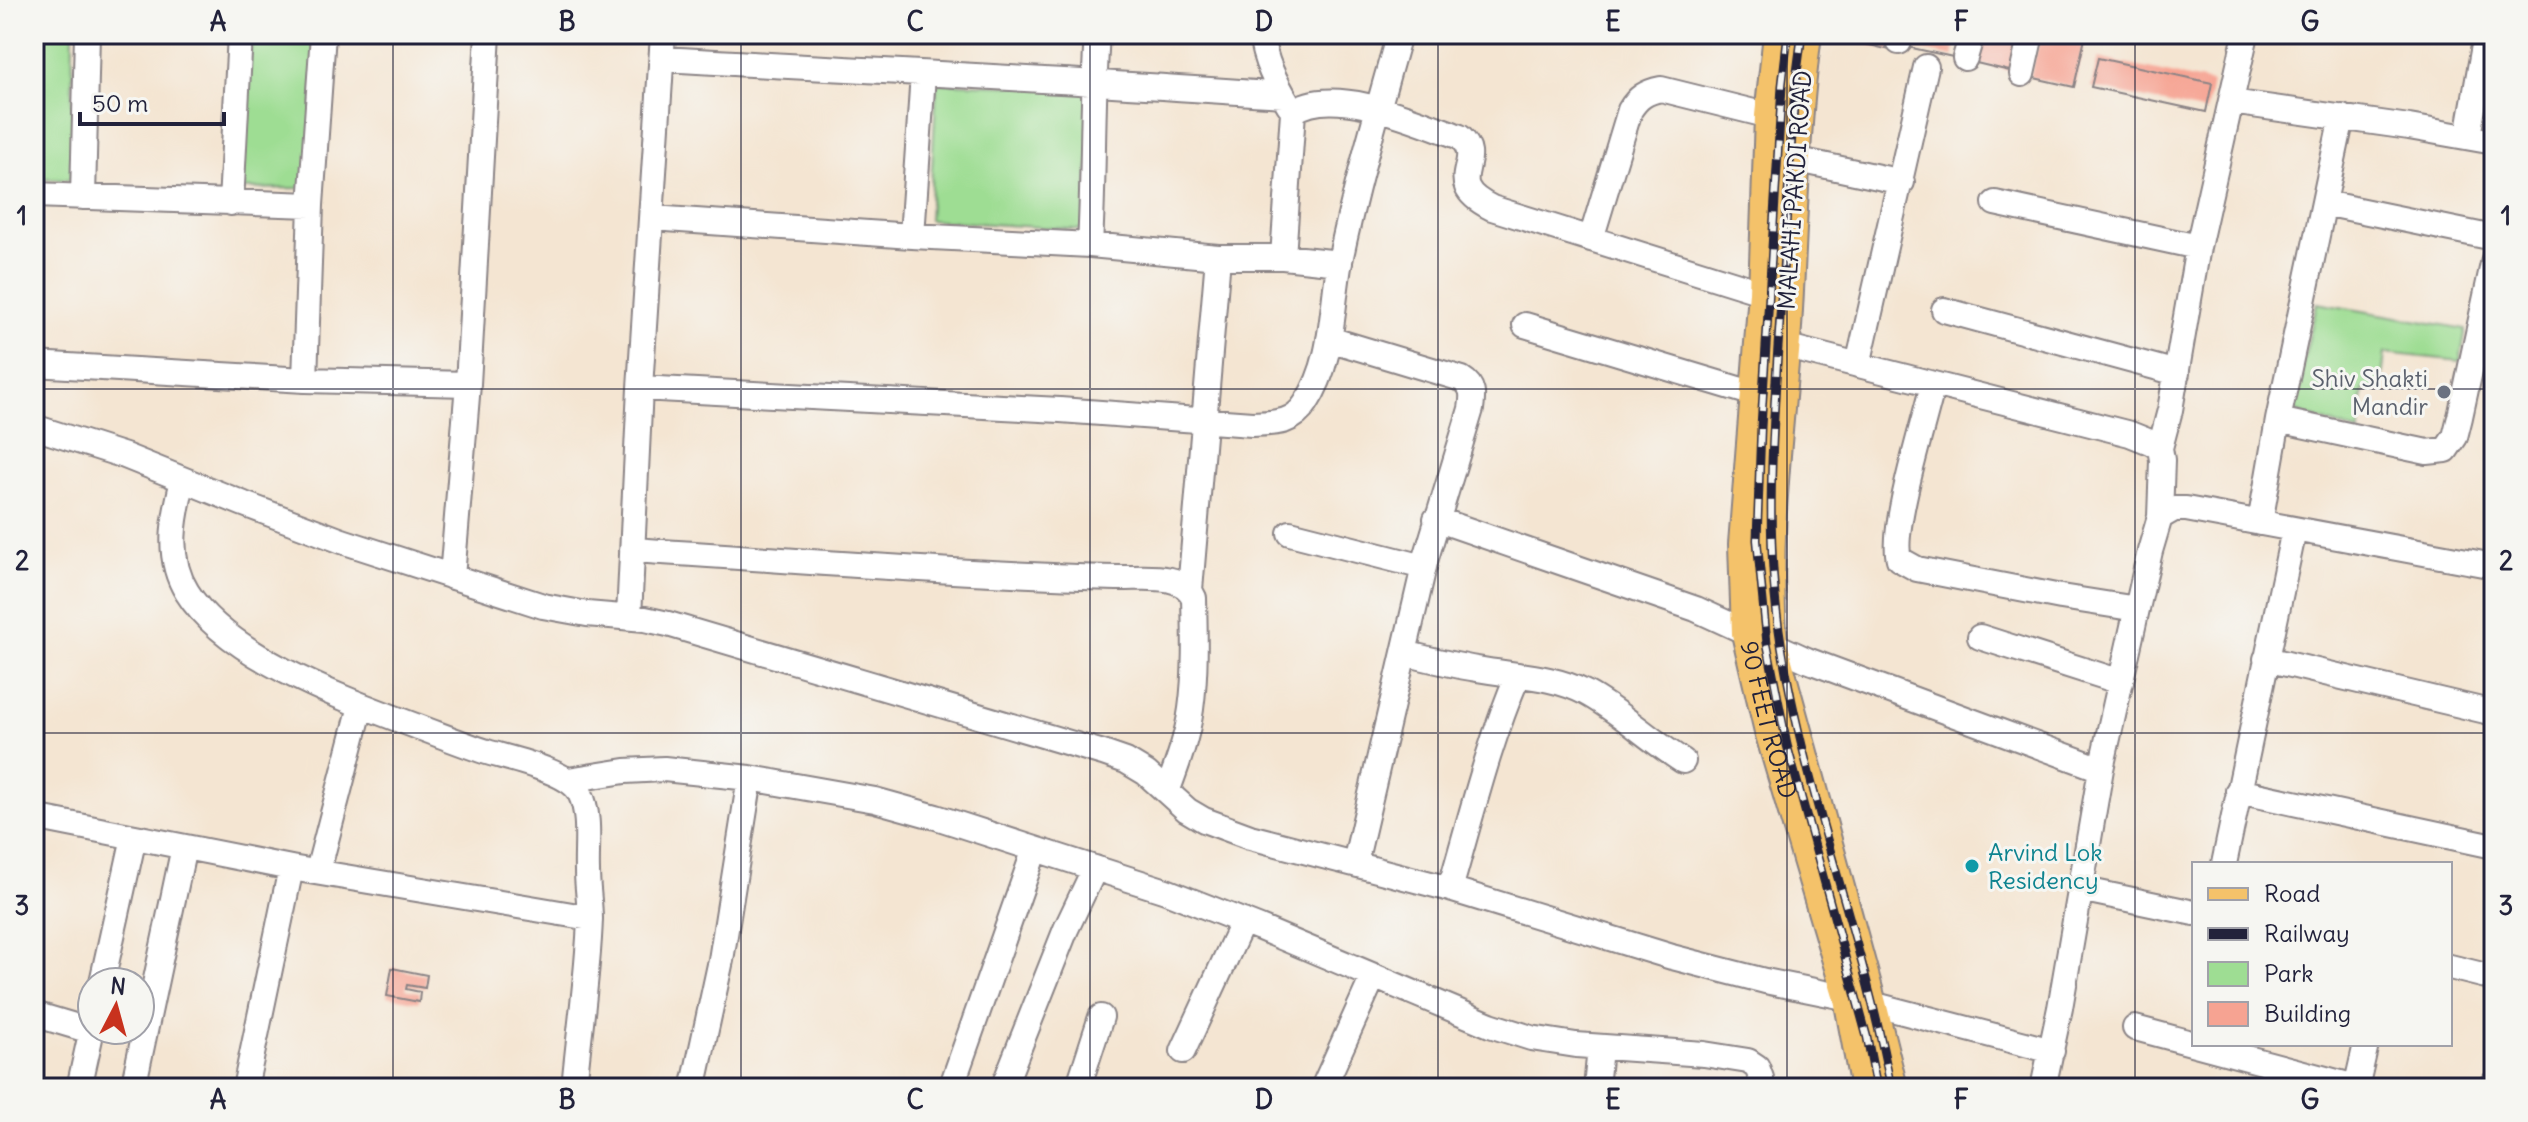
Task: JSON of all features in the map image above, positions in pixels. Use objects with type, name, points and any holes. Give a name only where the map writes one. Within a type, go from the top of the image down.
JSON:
[{"type":"main road","name":"MALAHI PAKDI ROAD","points":[[1773,343],[1780,196],[1770,116],[1779,34]]},
{"type":"main road","name":"MALAHI PAKDI ROAD","points":[[1773,343],[1764,293],[1780,196],[1794,159],[1797,97],[1806,34]]},
{"type":"main road","name":"90 FEET ROAD","points":[[1773,343],[1758,395],[1744,544],[1760,639],[1770,731],[1892,1088]]},
{"type":"main road","name":"90 FEET ROAD","points":[[1760,639],[1769,611],[1773,343]]},
{"type":"main road","name":"90 FEET ROAD","points":[[1860,1001],[1866,1088]]},
{"type":"street","points":[[83,197],[87,34]]},
{"type":"street","points":[[231,203],[240,34]]},
{"type":"street","points":[[305,380],[311,205],[323,34]]},
{"type":"street","points":[[452,577],[468,384],[488,34]]},
{"type":"street","points":[[629,617],[663,34]]},
{"type":"street","points":[[1090,245],[1097,34]]},
{"type":"street","points":[[1261,34],[1263,52],[1288,103],[1283,257]]},
{"type":"street","points":[[640,388],[1204,420],[1278,423],[1295,417],[1319,379],[1329,339],[1340,263],[1399,34]]},
{"type":"street","points":[[2022,74],[2031,34]]},
{"type":"street","points":[[2043,1088],[2101,769],[2160,517],[2160,448],[2177,373],[2198,247],[2246,34]]},
{"type":"street","points":[[2468,136],[2486,34]]},
{"type":"street","points":[[662,59],[1094,81],[1301,105],[1330,101],[1378,109],[1460,137],[1467,144],[1469,154],[1466,189],[1471,196],[1492,208],[1764,293]]},
{"type":"street","points":[[1858,365],[1926,67]]},
{"type":"street","points":[[912,236],[923,74]]},
{"type":"street","points":[[1591,239],[1630,110],[1637,99],[1649,91],[1661,89],[1770,116]]},
{"type":"street","points":[[2231,102],[2494,142]]},
{"type":"street","points":[[2260,523],[2278,420],[2342,117]]},
{"type":"street","points":[[1794,159],[1902,182]]},
{"type":"street","points":[[34,195],[311,205]]},
{"type":"street","points":[[1995,203],[2198,247]]},
{"type":"street","points":[[2324,203],[2494,238]]},
{"type":"street","points":[[652,218],[1340,263]]},
{"type":"street","points":[[1167,792],[1183,749],[1191,711],[1194,598],[1190,590],[1218,257]]},
{"type":"street","points":[[2278,420],[2427,452],[2446,450],[2455,437],[2487,331],[2494,259]]},
{"type":"street","points":[[1944,310],[2177,373]]},
{"type":"street","points":[[1525,325],[1758,395]]},
{"type":"street","points":[[1329,339],[1462,379],[1469,383],[1472,390],[1471,409],[1424,567],[1355,863]]},
{"type":"street","points":[[1773,343],[2140,437],[2160,448]]},
{"type":"street","points":[[34,364],[305,380],[468,384]]},
{"type":"street","points":[[1933,384],[1897,536],[1899,559],[1917,569],[2137,609]]},
{"type":"street","points":[[34,427],[125,456],[300,526],[543,606],[678,627],[1103,753],[1126,761],[1146,773],[1187,810],[1225,828],[1450,889],[1672,957],[1860,1001],[2052,1051]]},
{"type":"street","points":[[183,480],[175,511],[175,560],[187,592],[224,632],[256,654],[361,706],[568,780],[579,791],[587,825],[590,918],[574,1088]]},
{"type":"street","points":[[2160,517],[2174,509],[2186,509],[2494,566]]},
{"type":"street","points":[[1436,519],[1696,609],[1807,660],[2101,769]]},
{"type":"street","points":[[2224,862],[2294,530]]},
{"type":"street","points":[[1290,533],[1424,567]]},
{"type":"street","points":[[632,550],[1059,576],[1165,579],[1190,590]]},
{"type":"street","points":[[1980,637],[2121,682]]},
{"type":"street","points":[[1404,653],[1449,664],[1551,680],[1586,693],[1683,761]]},
{"type":"street","points":[[2266,659],[2494,713]]},
{"type":"street","points":[[1450,889],[1498,723],[1518,675]]},
{"type":"street","points":[[318,871],[361,706]]},
{"type":"street","points":[[568,780],[625,771],[664,769],[750,778],[875,800],[1166,891],[1490,1025],[1531,1038],[1600,1048],[1704,1054],[1748,1061],[1757,1067],[1761,1078],[1760,1088]]},
{"type":"street","points":[[694,1085],[721,960],[750,778]]},
{"type":"street","points":[[2238,791],[2494,846]]},
{"type":"street","points":[[34,817],[291,868],[590,918]]},
{"type":"street","points":[[106,966],[134,837]]},
{"type":"street","points":[[133,1088],[184,847]]},
{"type":"street","points":[[951,1088],[1035,849]]},
{"type":"street","points":[[245,1088],[291,868]]},
{"type":"street","points":[[1003,1088],[1066,929],[1095,868]]},
{"type":"street","points":[[2080,889],[2192,913]]},
{"type":"street","points":[[1183,1051],[1243,921]]},
{"type":"street","points":[[2452,968],[2494,978]]},
{"type":"street","points":[[1323,1088],[1373,977]]},
{"type":"street","points":[[34,1014],[76,1026]]},
{"type":"street","points":[[1078,1088],[1101,1017]]},
{"type":"street","points":[[2135,1028],[2192,1043]]},
{"type":"street","points":[[79,1088],[88,1046]]},
{"type":"street","points":[[2202,1046],[2356,1087],[2366,1046]]},
{"type":"street","points":[[1596,1088],[1600,1048]]},
{"type":"green space","points":[[34,34],[73,34],[71,180],[34,179]]},
{"type":"green space","points":[[252,34],[317,34],[307,188],[240,189]]},
{"type":"green space","points":[[937,83],[1095,88],[1084,230],[929,220]]},
{"type":"green space","points":[[2317,303],[2466,329],[2460,361],[2385,353],[2381,388],[2363,390],[2359,433],[2292,410]]},
{"type":"building","points":[[1838,34],[1894,34],[1890,50],[1837,37]]},
{"type":"building","points":[[1906,34],[1958,34],[1953,57],[1903,46]]},
{"type":"building","points":[[1975,34],[2028,34],[2018,73],[1968,61]]},
{"type":"building","points":[[2041,34],[2086,34],[2074,87],[2030,77]]},
{"type":"building","points":[[2098,58],[2212,83],[2206,112],[2091,87]]},
{"type":"building","points":[[392,968],[427,975],[425,988],[407,985],[406,989],[420,992],[419,1002],[387,996]]},
{"type":"railway","points":[[1788,34],[1782,86],[1761,427],[1757,540],[1767,643],[1787,745],[1867,1037],[1877,1088]]},
{"type":"railway","points":[[1802,34],[1795,88],[1774,421],[1771,532],[1776,606],[1791,699],[1804,755],[1865,976],[1891,1088]]},
{"type":"place","name":"Shiv Shakti Mandir","points":[[2444,392]]},
{"type":"place","name":"Arvind Lok Residency","points":[[1972,866]]}]
